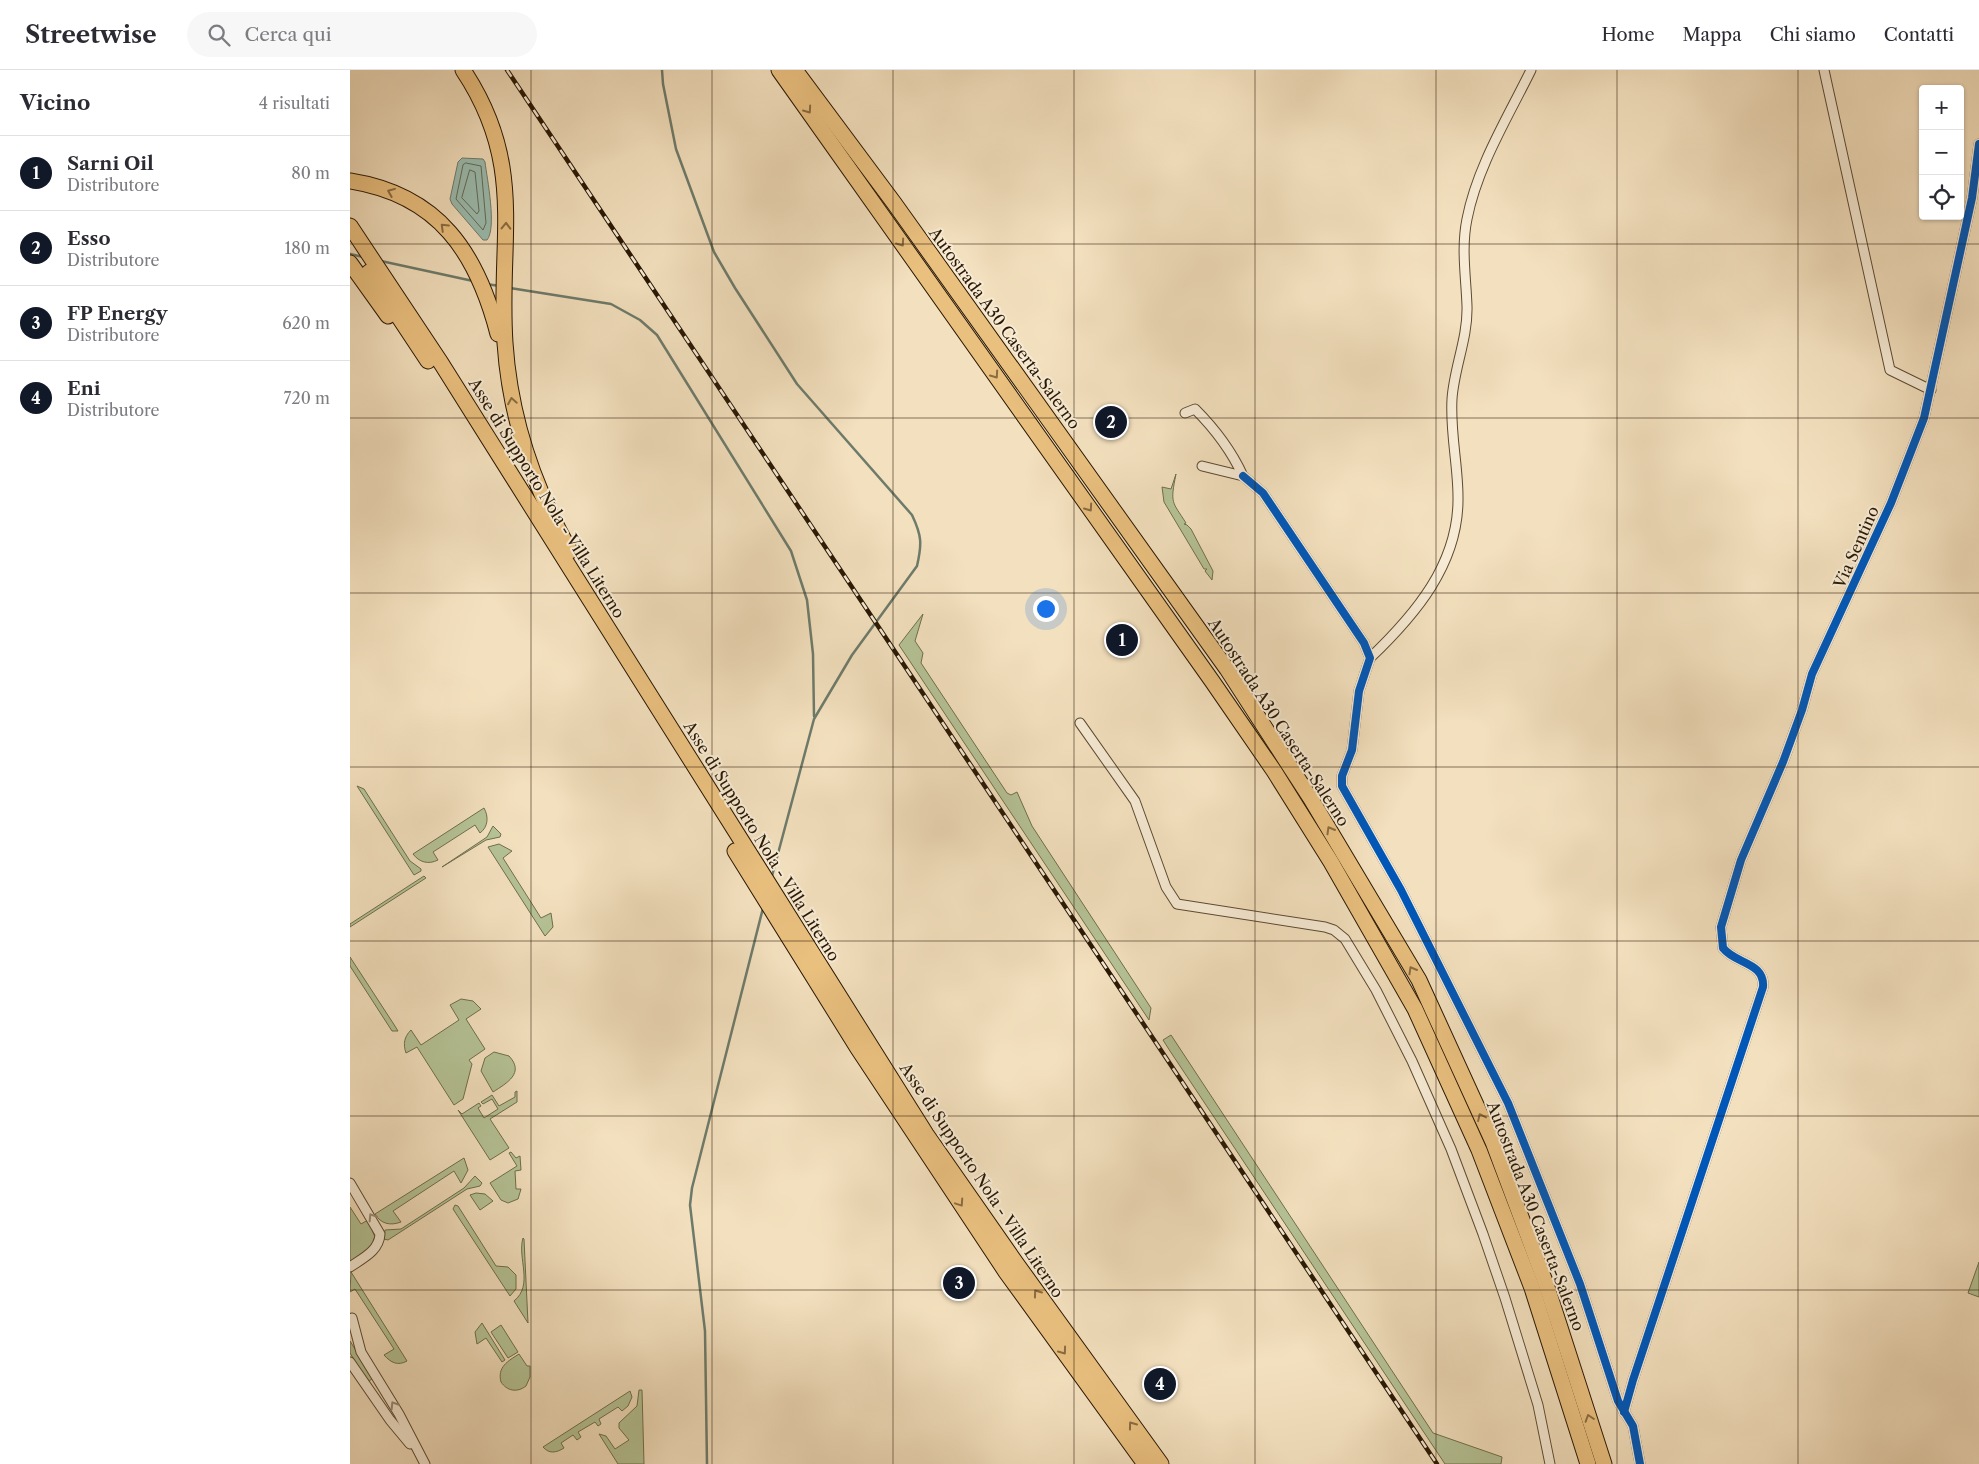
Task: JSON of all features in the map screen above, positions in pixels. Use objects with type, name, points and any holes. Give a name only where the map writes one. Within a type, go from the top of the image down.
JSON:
[{"type":"highway","points":[[464,70],[490,118],[502,160],[507,202],[504,303],[507,370]]},
{"type":"highway","name":"Autostrada A30 Caserta-Salerno","points":[[780,70],[1212,681],[1274,771],[1331,862],[1415,1009],[1479,1150],[1532,1288],[1588,1464]]},
{"type":"highway","name":"Autostrada A30 Caserta-Salerno","points":[[796,70],[894,203],[1227,669],[1312,799],[1409,964],[1493,1142],[1546,1284],[1604,1464]]},
{"type":"highway","points":[[350,181],[364,183],[399,195],[428,213],[453,236],[477,271],[488,300],[507,370],[515,416],[524,450],[548,510],[582,572],[636,659],[678,741]]},
{"type":"highway","name":"Asse di Supporto Nola - Villa Literno","points":[[351,233],[378,286],[421,350],[794,935],[926,1134],[1160,1464]]},
{"type":"highway","name":"Asse di Supporto Nola - Villa Literno","points":[[351,233],[394,290],[678,741],[739,848]]},
{"type":"highway","points":[[350,263],[388,316],[421,350]]},
{"type":"highway","name":"Asse di Supporto Nola - Villa Literno","points":[[794,935],[857,1047],[1006,1272],[1145,1464]]},
{"type":"street","points":[[1532,70],[1484,167],[1467,220],[1464,251],[1466,327],[1452,397],[1458,500],[1452,542],[1434,586],[1406,621],[1370,658],[1359,691],[1352,750],[1342,776],[1342,786],[1401,890],[1508,1103],[1580,1284],[1610,1379],[1624,1412],[1633,1426],[1640,1464]]},
{"type":"street","points":[[1824,70],[1890,370],[1911,382],[1931,390]]},
{"type":"street","name":"Via Sentino","points":[[1624,1412],[1763,987],[1762,976],[1755,968],[1723,948],[1721,927],[1734,879],[1752,831],[1783,762],[1814,671],[1891,502],[1924,418],[1972,198],[1979,144]]},
{"type":"street","points":[[1185,414],[1195,409],[1207,421],[1238,464],[1242,476]]},
{"type":"street","points":[[1202,466],[1242,476],[1266,497],[1353,625],[1370,658]]},
{"type":"street","points":[[1080,723],[1135,801],[1166,886],[1176,904],[1325,927],[1334,930],[1345,939],[1376,990],[1412,1060],[1451,1149],[1505,1298],[1538,1405],[1550,1464]]},
{"type":"street","points":[[350,1183],[380,1234],[378,1244],[373,1252],[350,1267]]},
{"type":"street","points":[[351,1318],[361,1352],[425,1464]]},
{"type":"street","points":[[350,1362],[390,1420],[420,1455]]},
{"type":"green space","points":[[1176,474],[1173,491],[1175,506],[1186,523],[1184,524],[1191,529],[1213,571],[1212,580],[1205,571],[1207,569],[1204,569],[1164,502],[1162,487],[1171,489]]},
{"type":"green space","points":[[923,614],[915,641],[923,653],[921,663],[1007,793],[1011,795],[1017,792],[1032,826],[1151,1008],[1149,1020],[899,645]]},
{"type":"green space","points":[[357,786],[364,789],[410,861],[421,871],[414,875]]},
{"type":"green space","points":[[484,808],[487,822],[485,828],[480,833],[475,825],[433,852],[438,860],[434,862],[424,862],[413,854]]},
{"type":"green space","points":[[493,826],[501,834],[500,837],[486,840],[442,867],[487,837]]},
{"type":"green space","points":[[499,844],[512,851],[503,858],[541,918],[551,913],[553,927],[545,936],[488,847]]},
{"type":"green space","points":[[424,876],[426,878],[350,927],[350,924]]},
{"type":"green space","points":[[350,957],[398,1031],[392,1031],[350,966]]},
{"type":"green space","points":[[461,999],[473,1001],[481,1009],[466,1019],[485,1049],[469,1060],[472,1064],[463,1099],[454,1105],[417,1047],[406,1053],[404,1044],[411,1030],[421,1045],[459,1020],[450,1005]]},
{"type":"green space","points":[[1171,1035],[1433,1433],[1502,1457],[1501,1464],[1445,1464],[1170,1051],[1163,1040]]},
{"type":"green space","points":[[494,1052],[509,1056],[513,1062],[515,1072],[504,1085],[493,1092],[481,1071],[485,1058]]},
{"type":"green space","points":[[517,1091],[517,1102],[490,1119],[509,1148],[490,1160],[458,1110],[462,1114],[479,1103],[481,1106],[478,1108],[484,1118],[498,1109],[492,1099],[483,1104],[481,1102],[492,1095],[499,1106],[515,1097],[515,1092]]},
{"type":"green space","points":[[511,1152],[516,1158],[520,1156],[521,1170],[515,1171],[516,1189],[521,1189],[518,1199],[508,1203],[501,1200],[490,1183],[517,1166],[509,1153]]},
{"type":"green space","points":[[464,1158],[468,1170],[461,1183],[454,1171],[393,1211],[401,1222],[386,1223],[375,1214]]},
{"type":"green space","points":[[475,1176],[482,1183],[480,1186],[467,1189],[388,1240],[384,1239],[385,1230],[401,1229],[464,1188]]},
{"type":"green space","points":[[476,1193],[485,1194],[493,1201],[480,1210],[470,1195]]},
{"type":"green space","points":[[455,1205],[458,1206],[496,1266],[508,1267],[516,1275],[516,1289],[510,1296],[453,1209]]},
{"type":"green space","points":[[350,1207],[361,1224],[368,1220],[375,1237],[369,1250],[350,1262]]},
{"type":"green space","points":[[523,1238],[528,1323],[514,1301],[520,1295],[523,1287]]},
{"type":"green space","points":[[1979,1262],[1979,1297],[1968,1293]]},
{"type":"green space","points":[[351,1272],[407,1361],[395,1363],[384,1355],[394,1349],[355,1289],[350,1292]]},
{"type":"green space","points":[[482,1323],[505,1360],[502,1362],[486,1338],[477,1344],[475,1332]]},
{"type":"green space","points":[[501,1325],[518,1352],[508,1358],[491,1332]]},
{"type":"green space","points":[[350,1341],[373,1378],[368,1382],[350,1353]]},
{"type":"green space","points":[[519,1354],[527,1366],[530,1366],[530,1377],[526,1386],[519,1390],[512,1390],[501,1382],[500,1377],[504,1365]]},
{"type":"green space","points":[[639,1390],[642,1390],[644,1464],[618,1464],[599,1434],[606,1436],[615,1449],[629,1440],[619,1428],[619,1423],[637,1406]]},
{"type":"green space","points":[[630,1391],[632,1397],[628,1406],[622,1411],[618,1407],[599,1419],[601,1424],[598,1426],[595,1422],[578,1432],[581,1437],[577,1440],[573,1435],[561,1443],[564,1448],[555,1452],[550,1452],[543,1447]]},
{"type":"water","points":[[462,158],[483,159],[485,162],[491,214],[490,234],[487,240],[483,240],[452,204],[450,199],[458,162]]},
{"type":"waterway","points":[[662,70],[676,149],[714,252],[797,384],[912,515],[920,540],[917,566],[852,655],[814,719],[772,876]]},
{"type":"waterway","points":[[350,254],[363,257]]},
{"type":"waterway","points":[[381,261],[473,281]]},
{"type":"waterway","points":[[486,284],[500,286]]},
{"type":"waterway","points":[[510,288],[611,304],[640,320],[657,335],[791,551],[807,600],[813,654],[814,716]]},
{"type":"waterway","points":[[707,1464],[705,1331],[690,1205],[692,1188],[763,908]]},
{"type":"railway","points":[[507,70],[1437,1464]]},
{"type":"cycle path","points":[[1624,1412],[1763,987],[1762,979],[1754,968],[1723,948],[1721,927],[1741,860],[1783,762],[1802,710],[1812,674],[1891,503],[1924,418],[1972,198],[1979,144]]},
{"type":"cycle path","points":[[1243,476],[1263,493],[1364,643],[1370,658],[1359,691],[1352,750],[1342,776],[1342,786],[1401,890],[1508,1103],[1580,1284],[1618,1401],[1633,1426],[1640,1464]]},
{"type":"place","name":"Esso","points":[[1111,422]]},
{"type":"place","name":"Sarni Oil","points":[[1122,640]]},
{"type":"place","name":"FP Energy","points":[[959,1283]]},
{"type":"place","name":"Eni","points":[[1160,1384]]}]
